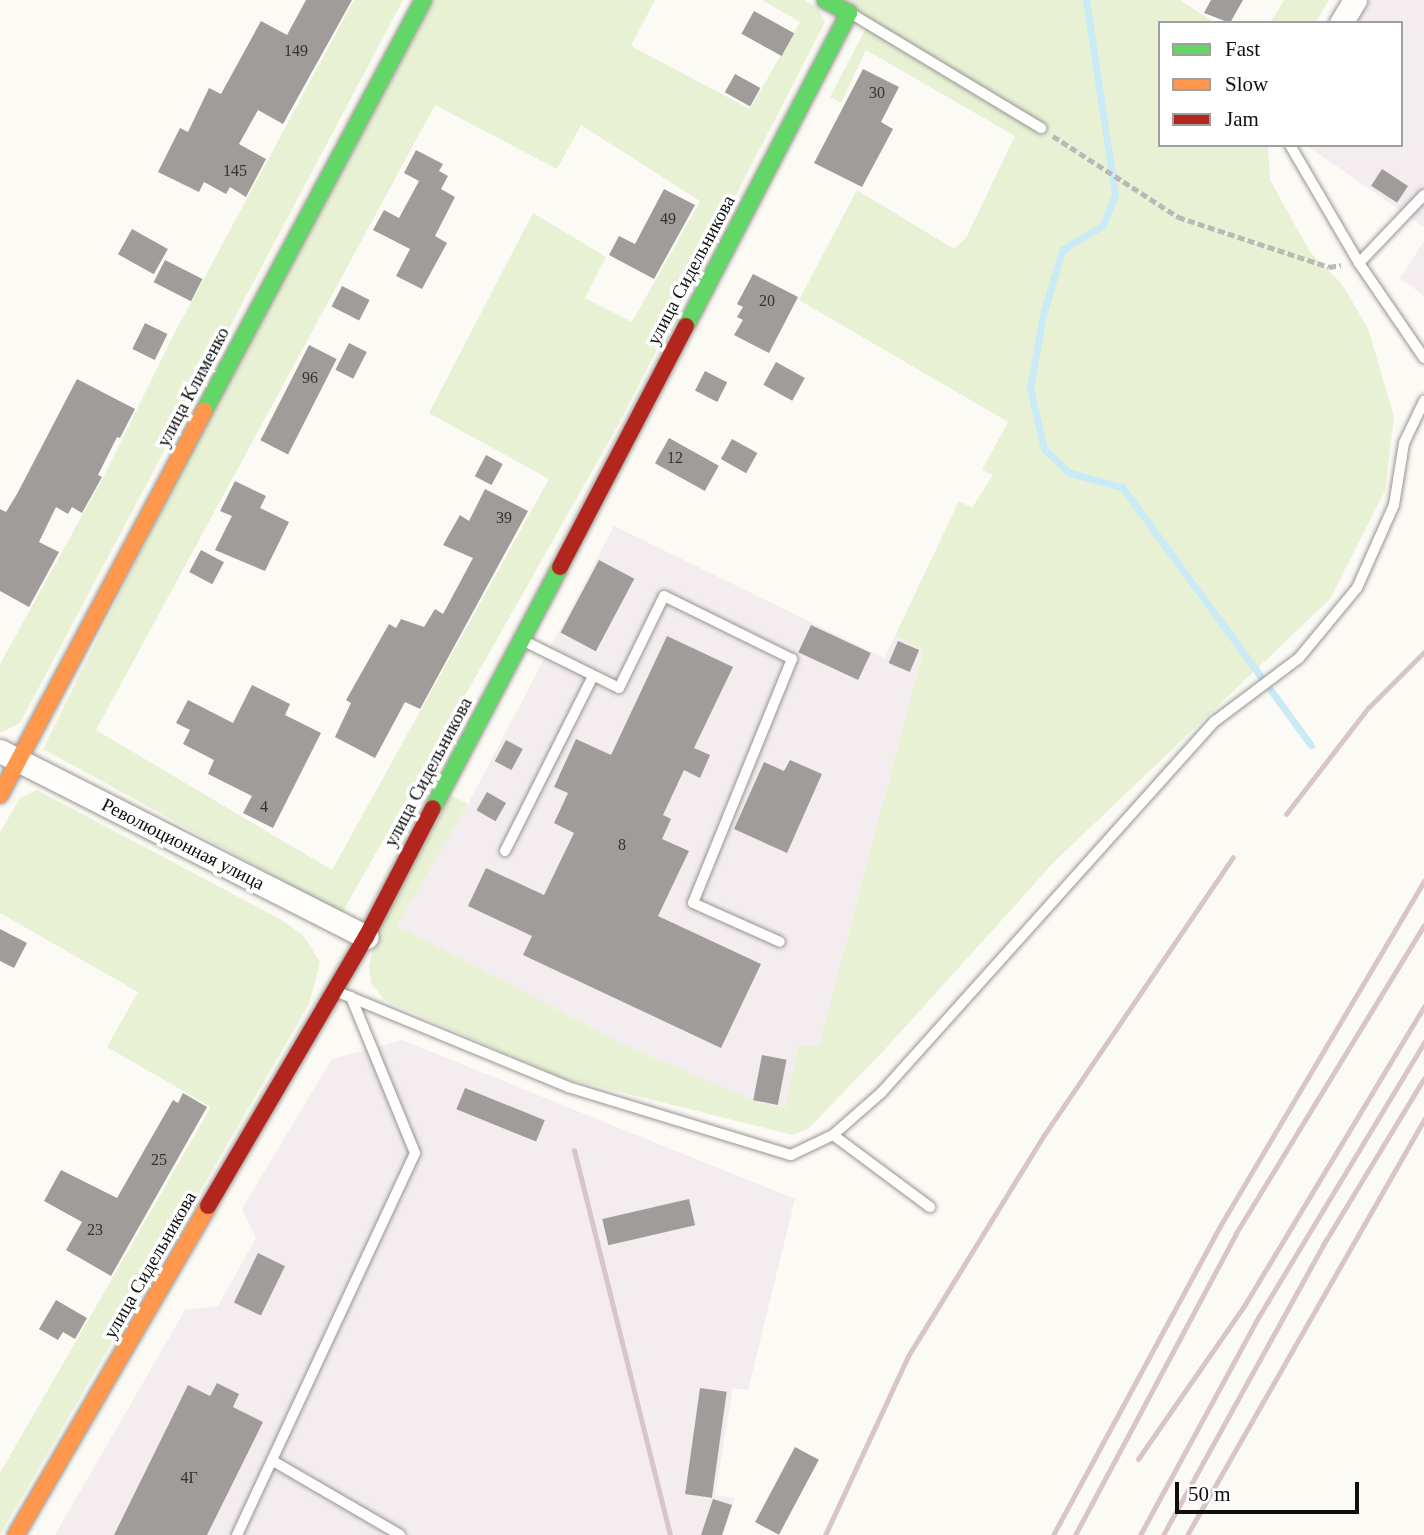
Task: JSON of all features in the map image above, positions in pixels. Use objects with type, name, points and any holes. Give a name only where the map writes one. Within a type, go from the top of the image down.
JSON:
[{"type":"street","name":"улица Клименко","points":[[0,794],[9,756],[423,0]]},
{"type":"street","points":[[825,0],[849,13]]},
{"type":"street","points":[[1342,21],[1354,0]]},
{"type":"street","name":"улица Сидельникова","points":[[16,1535],[366,937],[849,13]]},
{"type":"street","name":"Революционная улица","points":[[9,756],[366,937]]},
{"type":"lane","points":[[849,13],[1041,128]]},
{"type":"lane","points":[[1291,147],[1359,263],[1424,358]]},
{"type":"lane","points":[[1359,263],[1424,195]]},
{"type":"lane","points":[[335,990],[568,1087],[791,1155],[833,1135],[881,1093],[1214,722],[1299,658],[1357,588],[1394,505],[1404,443],[1424,401]]},
{"type":"lane","points":[[521,640],[618,688],[664,596],[792,659],[693,903],[780,942]]},
{"type":"lane","points":[[505,851],[593,676]]},
{"type":"lane","points":[[237,1535],[415,1153],[351,997]]},
{"type":"lane","points":[[833,1135],[930,1207]]},
{"type":"lane","points":[[273,1461],[400,1535]]},
{"type":"path","points":[[1041,128],[1178,217],[1329,267],[1359,263]]},
{"type":"shaded area","points":[[1370,0],[1424,0],[1424,227],[1309,147],[1403,147],[1403,21],[1357,21]]},
{"type":"shaded area","points":[[1424,241],[1424,296],[1400,278]]},
{"type":"shaded area","points":[[614,526],[884,658],[895,636],[923,649],[819,1047],[798,1045],[785,1108],[761,1103],[629,1047],[397,925],[468,804]]},
{"type":"shaded area","points":[[402,1040],[795,1199],[748,1390],[733,1388],[715,1495],[735,1498],[723,1535],[55,1535],[185,1310],[218,1306],[256,1238],[242,1209],[332,1059]]},
{"type":"green space","points":[[354,0],[403,0],[20,723],[0,733],[0,664],[104,476],[174,334]]},
{"type":"green space","points":[[435,0],[655,0],[631,46],[750,109],[800,22],[762,0],[804,0],[818,8],[825,22],[617,427],[342,913],[43,749],[204,425]],"holes":[[[435,105],[557,169],[581,125],[700,201],[632,322],[585,298],[606,257],[533,213],[429,413],[549,479],[332,870],[96,730]]]},
{"type":"green space","points":[[836,0],[1180,0],[1212,21],[1158,21],[1158,147],[1268,147],[1270,180],[1310,252],[1341,283],[1368,328],[1394,417],[1385,491],[1330,599],[1054,862],[887,1047],[809,1128],[793,1135],[560,1077],[384,1000],[371,983],[369,967],[375,937],[451,795],[468,804],[397,925],[629,1047],[761,1103],[785,1108],[798,1045],[819,1046],[923,650],[895,636],[959,501],[972,508],[993,475],[982,470],[1008,422],[799,300],[857,190],[954,249],[966,238],[1015,136],[866,50],[841,103],[830,97],[870,21]]},
{"type":"green space","points":[[1284,0],[1329,0],[1316,21],[1271,21]]},
{"type":"green space","points":[[37,790],[280,919],[303,935],[320,962],[309,1004],[0,1535],[0,1473],[211,1107],[107,1047],[138,992],[0,913],[0,832],[20,798]]},
{"type":"building","points":[[306,0],[352,0],[283,124],[258,110],[239,144],[266,159],[246,197],[230,187],[226,194],[204,182],[199,192],[158,172],[180,128],[188,132],[209,88],[221,94],[261,21],[287,35]]},
{"type":"building","points":[[1211,0],[1243,0],[1231,21],[1204,13]]},
{"type":"building","points":[[754,11],[794,33],[782,56],[741,34]]},
{"type":"building","points":[[863,69],[899,87],[881,122],[893,129],[862,187],[814,163]]},
{"type":"building","points":[[735,74],[760,88],[750,106],[725,92]]},
{"type":"building","points":[[416,150],[443,164],[439,171],[448,176],[441,189],[455,197],[435,236],[447,243],[422,289],[396,276],[410,249],[373,230],[384,210],[399,218],[419,181],[404,173]]},
{"type":"building","points":[[1382,169],[1408,186],[1397,203],[1371,186]]},
{"type":"building","points":[[664,189],[695,205],[654,279],[609,255],[619,236],[635,244]]},
{"type":"building","points":[[132,229],[168,249],[154,274],[118,254]]},
{"type":"building","points":[[165,260],[202,279],[191,301],[154,282]]},
{"type":"building","points":[[753,274],[798,297],[769,353],[734,335],[743,320],[737,317],[743,307],[737,304]]},
{"type":"building","points":[[342,286],[370,300],[359,321],[332,306]]},
{"type":"building","points":[[145,323],[167,334],[155,360],[132,349]]},
{"type":"building","points":[[349,343],[367,352],[353,379],[335,370]]},
{"type":"building","points":[[309,345],[337,359],[288,454],[260,440]]},
{"type":"building","points":[[776,362],[805,378],[792,401],[763,385]]},
{"type":"building","points":[[705,371],[727,382],[717,402],[695,391]]},
{"type":"building","points":[[77,379],[135,409],[120,438],[117,437],[98,475],[102,477],[82,513],[72,507],[68,514],[56,507],[39,542],[59,552],[29,607],[0,591],[0,509],[6,512],[17,494]]},
{"type":"building","points":[[669,438],[719,466],[705,491],[655,463]]},
{"type":"building","points":[[732,439],[757,453],[746,473],[721,459]]},
{"type":"building","points":[[486,455],[503,464],[492,485],[475,476]]},
{"type":"building","points":[[235,481],[266,496],[260,508],[289,522],[265,571],[215,550],[232,516],[220,511]]},
{"type":"building","points":[[485,489],[528,511],[420,709],[405,702],[375,758],[335,737],[351,703],[346,700],[389,624],[396,628],[401,619],[424,627],[435,609],[443,614],[473,558],[443,545],[460,515],[469,521]]},
{"type":"building","points":[[201,550],[224,562],[212,584],[189,572]]},
{"type":"building","points":[[599,560],[634,579],[596,651],[561,632]]},
{"type":"building","points":[[811,625],[871,653],[858,680],[798,652]]},
{"type":"building","points":[[667,636],[733,667],[694,748],[710,755],[700,778],[684,770],[663,815],[671,819],[662,839],[689,851],[658,916],[761,964],[721,1048],[523,955],[532,936],[468,906],[486,868],[544,895],[574,833],[554,823],[568,793],[554,787],[576,739],[611,755]]},
{"type":"building","points":[[898,641],[919,650],[910,672],[889,663]]},
{"type":"building","points":[[252,685],[290,704],[285,715],[321,733],[273,828],[243,813],[252,796],[208,774],[214,760],[183,744],[190,730],[176,723],[188,700],[233,723]]},
{"type":"building","points":[[506,740],[523,749],[512,770],[495,761]]},
{"type":"building","points":[[790,760],[822,774],[787,853],[734,829],[764,762],[784,771]]},
{"type":"building","points":[[487,792],[506,803],[496,821],[476,810]]},
{"type":"building","points":[[0,929],[27,943],[14,968],[0,961]]},
{"type":"building","points":[[762,1055],[787,1060],[778,1105],[753,1100]]},
{"type":"building","points":[[465,1088],[545,1120],[536,1142],[456,1109]]},
{"type":"building","points":[[183,1093],[207,1107],[111,1276],[66,1250],[82,1222],[44,1201],[61,1170],[117,1198],[173,1100],[178,1103]]},
{"type":"building","points":[[689,1199],[695,1225],[608,1245],[602,1219]]},
{"type":"building","points":[[258,1253],[285,1266],[261,1316],[234,1302]]},
{"type":"building","points":[[56,1300],[87,1318],[75,1339],[63,1332],[58,1340],[39,1329]]},
{"type":"building","points":[[217,1383],[239,1394],[233,1407],[263,1422],[207,1535],[114,1535],[188,1385],[210,1396]]},
{"type":"building","points":[[700,1388],[727,1392],[712,1498],[685,1494]]},
{"type":"building","points":[[795,1447],[819,1460],[779,1535],[755,1522]]},
{"type":"building","points":[[713,1499],[732,1505],[722,1535],[701,1535]]},
{"type":"waterway","points":[[1086,0],[1115,194],[1103,225],[1062,250],[1043,315],[1030,388],[1044,449],[1070,473],[1122,487],[1311,745]]},
{"type":"railway","points":[[1286,814],[1368,708],[1424,652]]},
{"type":"railway","points":[[825,1535],[908,1356],[1044,1135],[1233,857]]},
{"type":"railway","points":[[1053,1535],[1220,1226],[1424,881]]},
{"type":"railway","points":[[1075,1535],[1236,1233],[1424,925]]},
{"type":"railway","points":[[1138,1459],[1244,1306],[1424,1006]]},
{"type":"railway","points":[[1140,1535],[1259,1316],[1424,1042]]},
{"type":"railway","points":[[1163,1535],[1326,1240],[1424,1078]]},
{"type":"railway","points":[[1187,1535],[1424,1119]]},
{"type":"railway","points":[[574,1150],[670,1535]]},
{"type":"traffic: fast","points":[[204,411],[423,0]]},
{"type":"traffic: fast","points":[[686,326],[849,13],[825,0]]},
{"type":"traffic: fast","points":[[433,808],[560,567]]},
{"type":"traffic: slow","points":[[0,795],[204,411]]},
{"type":"traffic: slow","points":[[16,1535],[208,1206]]},
{"type":"traffic: jam","points":[[560,567],[686,326]]},
{"type":"traffic: jam","points":[[208,1206],[366,937],[433,808]]}]
